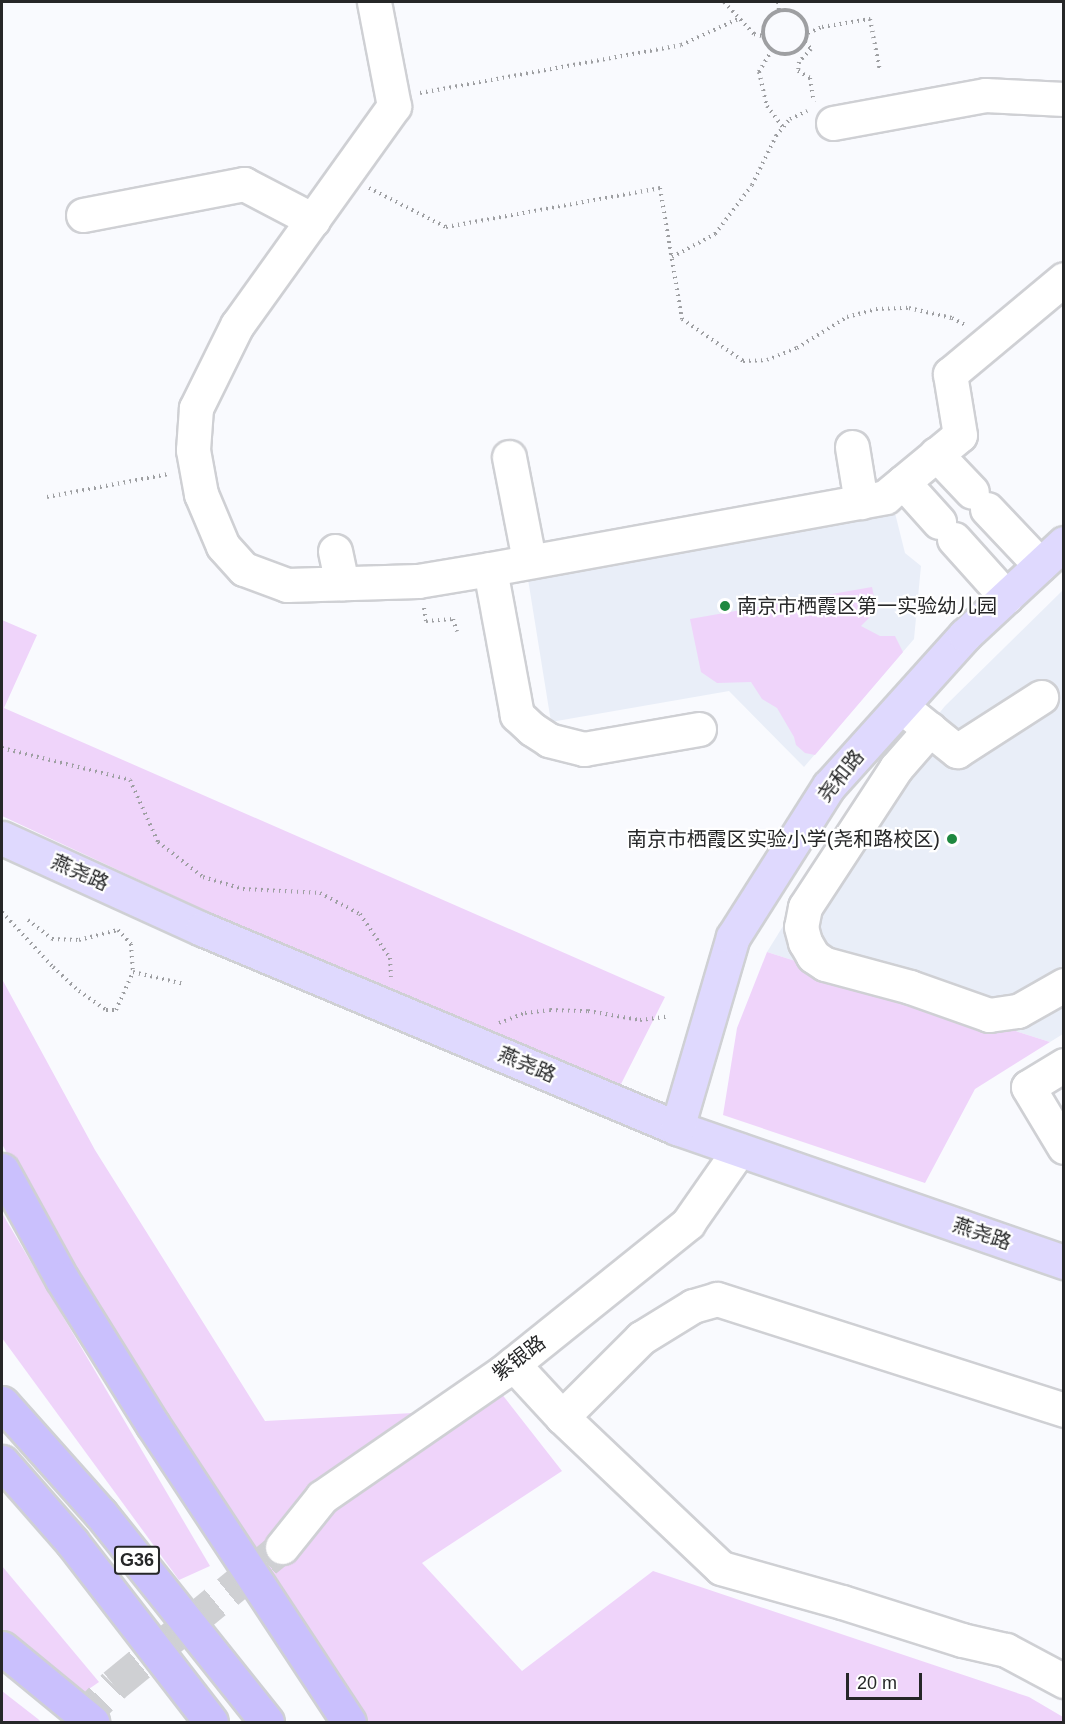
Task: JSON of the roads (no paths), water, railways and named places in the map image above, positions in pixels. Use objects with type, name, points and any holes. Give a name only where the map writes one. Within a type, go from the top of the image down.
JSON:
[{"type":"highway","points":[[2,1170],[62,1279],[141,1405],[349,1722]]},
{"type":"highway","name":"G36","points":[[2,1403],[101,1514],[267,1722]]},
{"type":"highway","name":"G36","points":[[2,1462],[72,1542],[211,1722]]},
{"type":"highway","points":[[2,1648],[92,1722]]},
{"type":"main road","name":"尧和路","points":[[677,1128],[733,937],[829,786],[965,635],[1064,543]]},
{"type":"main road","name":"燕尧路","points":[[2,838],[202,929],[677,1128],[1064,1262]]},
{"type":"street","points":[[374,2],[393,106],[346,176],[237,325],[196,408],[193,450],[201,494],[223,546],[244,568],[287,585],[418,581],[885,497],[960,435],[950,374],[1064,279]]},
{"type":"street","points":[[833,123],[985,95],[1064,99]]},
{"type":"street","points":[[83,215],[244,184],[314,220]]},
{"type":"street","points":[[852,447],[861,502]]},
{"type":"street","points":[[936,454],[1040,566]]},
{"type":"street","points":[[509,457],[529,560]]},
{"type":"street","points":[[903,482],[1006,597]]},
{"type":"street","points":[[335,551],[342,583]]},
{"type":"street","points":[[490,569],[517,715],[532,729],[549,740],[584,749],[699,729]]},
{"type":"street","points":[[902,706],[957,751],[1041,697]]},
{"type":"street","points":[[930,729],[896,768],[805,907],[801,927],[805,942],[813,956],[825,964],[910,987],[989,1015],[1018,1011],[1064,986]]},
{"type":"street","points":[[1064,1065],[1028,1087],[1064,1147]]},
{"type":"street","name":"紫银路","points":[[282,1546],[322,1497],[513,1364],[688,1223],[739,1150]]},
{"type":"street","points":[[562,1417],[641,1338],[693,1306],[717,1299],[1064,1410]]},
{"type":"street","points":[[513,1364],[562,1417],[721,1568],[842,1602],[962,1640],[1006,1650],[1064,1681]]},
{"type":"tunnel","points":[[78,1722],[114,1685],[282,1547]]},
{"type":"place","name":"南京市栖霞区第一实验幼儿园","points":[[725,606]]},
{"type":"place","name":"南京市栖霞区实验小学(尧和路校区)","points":[[952,839]]}]
